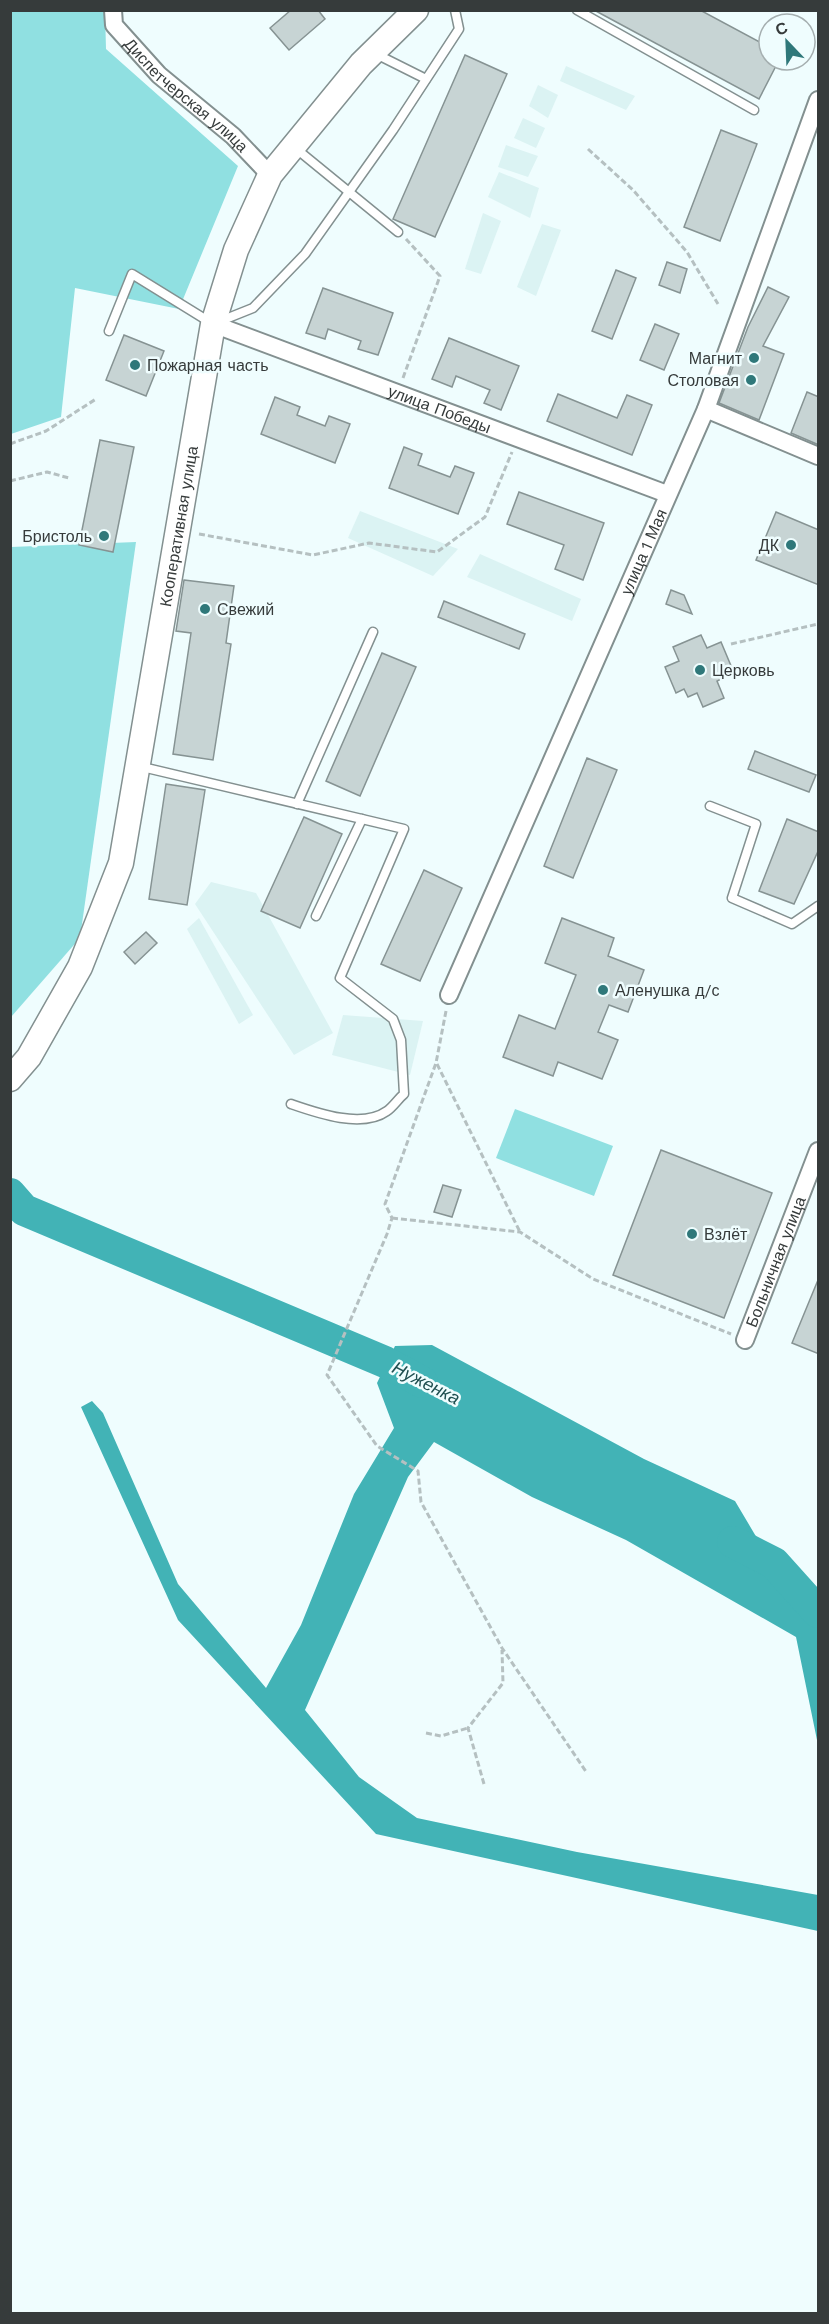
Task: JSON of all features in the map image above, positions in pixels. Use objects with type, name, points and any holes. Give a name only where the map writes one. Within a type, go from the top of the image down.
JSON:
[{"type":"street","name":"Диспетчерская улица","points":[[113,10],[114,25],[159,75],[233,136],[270,175]]},
{"type":"street","name":"Кооперативная улица","points":[[10,1079],[29,1057],[80,967],[121,863],[213,324],[236,250],[270,175],[373,53],[416,10]]},
{"type":"street","name":"улица 1 Мая","points":[[449,995],[706,409],[819,100]]},
{"type":"street","name":"улица Победы","points":[[213,324],[667,494]]},
{"type":"street","points":[[706,409],[819,456]]},
{"type":"street","name":"Больничная улица","points":[[745,1340],[819,1151]]},
{"type":"lane","points":[[109,331],[132,274],[213,324],[253,308],[305,254],[426,79],[459,29],[455,10]]},
{"type":"lane","points":[[577,10],[754,110]]},
{"type":"lane","points":[[373,53],[426,79]]},
{"type":"lane","points":[[293,147],[398,232]]},
{"type":"lane","points":[[297,804],[373,632]]},
{"type":"lane","points":[[138,766],[404,829],[340,978],[393,1019],[400,1041],[404,1094],[386,1112],[355,1120],[321,1114],[291,1104]]},
{"type":"lane","points":[[710,806],[756,824],[732,898],[792,924],[819,906]]},
{"type":"lane","points":[[316,916],[362,819]]},
{"type":"path","points":[[588,149],[633,190],[687,252],[718,304]]},
{"type":"path","points":[[397,393],[440,276],[398,232]]},
{"type":"path","points":[[10,444],[46,431],[96,399]]},
{"type":"path","points":[[179,530],[314,555],[369,543],[437,552],[485,517],[516,444]]},
{"type":"path","points":[[10,481],[47,472],[69,478]]},
{"type":"path","points":[[731,644],[819,624]]},
{"type":"path","points":[[449,995],[436,1063],[385,1204],[392,1218],[327,1375],[376,1446],[418,1471],[421,1502],[502,1648],[586,1773]]},
{"type":"path","points":[[436,1063],[520,1232]]},
{"type":"path","points":[[392,1218],[520,1232],[593,1279],[745,1340]]},
{"type":"path","points":[[426,1733],[441,1736],[468,1728],[503,1683],[502,1648]]},
{"type":"path","points":[[468,1728],[484,1784]]},
{"type":"shaded area","points":[[10,11],[105,11],[106,49],[238,166],[179,309],[75,288],[61,417],[11,434]]},
{"type":"shaded area","points":[[566,66],[635,96],[626,110],[560,81]]},
{"type":"shaded area","points":[[538,85],[558,95],[548,118],[529,106]]},
{"type":"shaded area","points":[[523,118],[545,128],[536,148],[514,138]]},
{"type":"shaded area","points":[[506,145],[538,156],[528,177],[498,167]]},
{"type":"shaded area","points":[[499,172],[539,188],[530,218],[488,197]]},
{"type":"shaded area","points":[[483,213],[501,221],[481,274],[465,269]]},
{"type":"shaded area","points":[[542,224],[561,230],[536,296],[517,287]]},
{"type":"shaded area","points":[[360,511],[458,549],[433,576],[348,538]]},
{"type":"shaded area","points":[[136,542],[80,938],[11,1017],[11,547]]},
{"type":"shaded area","points":[[480,554],[581,599],[572,621],[467,577]]},
{"type":"shaded area","points":[[211,882],[256,893],[333,1033],[294,1055],[195,904]]},
{"type":"shaded area","points":[[199,918],[253,1015],[239,1024],[187,929]]},
{"type":"shaded area","points":[[343,1015],[423,1021],[410,1075],[332,1055]]},
{"type":"shaded area","points":[[515,1109],[613,1146],[594,1196],[496,1158]]},
{"type":"water","points":[[432,1345],[644,1459],[735,1501],[783,1582],[818,1624],[818,1745],[796,1637],[626,1540],[532,1497],[434,1442],[408,1477],[305,1710],[359,1777],[417,1818],[577,1852],[818,1895],[818,1931],[376,1834],[178,1620],[81,1407],[92,1401],[103,1413],[178,1584],[266,1688],[301,1625],[354,1494],[394,1428],[377,1383],[395,1346]]},
{"type":"building","points":[[291,10],[318,10],[325,19],[289,50],[270,28]]},
{"type":"building","points":[[594,10],[700,10],[757,41],[757,72],[773,72],[759,99]]},
{"type":"building","points":[[465,55],[507,74],[435,237],[393,219]]},
{"type":"building","points":[[721,130],[757,144],[720,241],[684,227]]},
{"type":"building","points":[[667,262],[687,269],[680,293],[659,285]]},
{"type":"building","points":[[616,270],[636,278],[612,339],[592,331]]},
{"type":"building","name":"Столовая","points":[[768,287],[789,297],[763,346],[784,354],[759,420],[719,403],[748,327]]},
{"type":"building","points":[[323,288],[393,313],[378,355],[358,349],[361,341],[328,329],[325,339],[306,333]]},
{"type":"building","points":[[655,324],[679,334],[664,370],[640,360]]},
{"type":"building","name":"Пожарная часть","points":[[124,335],[164,351],[146,396],[106,380]]},
{"type":"building","points":[[449,338],[519,366],[501,410],[484,403],[490,390],[456,376],[452,387],[432,379]]},
{"type":"building","points":[[807,392],[819,397],[819,445],[791,433]]},
{"type":"building","points":[[558,394],[617,418],[627,395],[652,405],[632,455],[547,421]]},
{"type":"building","points":[[275,397],[300,407],[297,415],[325,426],[329,416],[350,424],[335,463],[261,434]]},
{"type":"building","points":[[100,440],[134,447],[113,552],[79,545]]},
{"type":"building","points":[[404,447],[422,454],[418,465],[450,477],[455,466],[474,473],[458,514],[389,488]]},
{"type":"building","points":[[519,492],[604,523],[583,580],[555,569],[564,545],[507,524]]},
{"type":"building","name":"ДК","points":[[776,512],[819,530],[819,585],[756,560]]},
{"type":"building","points":[[184,580],[234,586],[226,643],[231,644],[213,760],[173,754],[191,633],[176,631]]},
{"type":"building","points":[[671,590],[684,595],[692,614],[666,604]]},
{"type":"building","points":[[444,601],[525,634],[519,649],[438,617]]},
{"type":"building","name":"Церковь","points":[[701,635],[707,648],[721,642],[734,673],[717,681],[724,698],[703,707],[697,693],[688,697],[684,689],[676,693],[665,667],[679,661],[673,647]]},
{"type":"building","points":[[382,653],[416,667],[360,796],[326,781]]},
{"type":"building","points":[[755,751],[816,775],[809,792],[748,769]]},
{"type":"building","points":[[587,758],[617,770],[573,878],[544,866]]},
{"type":"building","points":[[166,784],[205,790],[187,905],[149,899]]},
{"type":"building","points":[[304,817],[342,834],[300,928],[261,911]]},
{"type":"building","points":[[787,819],[819,832],[819,849],[794,904],[759,891]]},
{"type":"building","points":[[424,870],[462,888],[420,981],[381,964]]},
{"type":"building","name":"Аленушка д/с","points":[[562,918],[614,938],[608,956],[644,970],[628,1012],[609,1005],[598,1032],[618,1040],[602,1079],[558,1062],[553,1076],[503,1057],[519,1015],[555,1029],[576,975],[545,963]]},
{"type":"building","points":[[146,932],[157,943],[135,964],[124,952]]},
{"type":"building","name":"Взлёт","points":[[661,1150],[772,1193],[724,1318],[613,1275]]},
{"type":"building","points":[[443,1185],[461,1190],[452,1217],[434,1212]]},
{"type":"building","points":[[819,1280],[819,1354],[792,1343]]},
{"type":"waterway","name":"Нуженка","points":[[10,1194],[24,1210],[385,1362],[422,1382]]},
{"type":"waterway","name":"Нуженка","points":[[733,1542],[774,1563],[818,1612]]},
{"type":"place","name":"Магнит","points":[[754,358]]},
{"type":"place","name":"Пожарная часть","points":[[135,365]]},
{"type":"place","name":"Столовая","points":[[751,380]]},
{"type":"place","name":"Бристоль","points":[[104,536]]},
{"type":"place","name":"ДК","points":[[791,545]]},
{"type":"place","name":"Свежий","points":[[205,609]]},
{"type":"place","name":"Церковь","points":[[700,670]]},
{"type":"place","name":"Аленушка д/с","points":[[603,990]]},
{"type":"place","name":"Взлёт","points":[[692,1234]]}]
